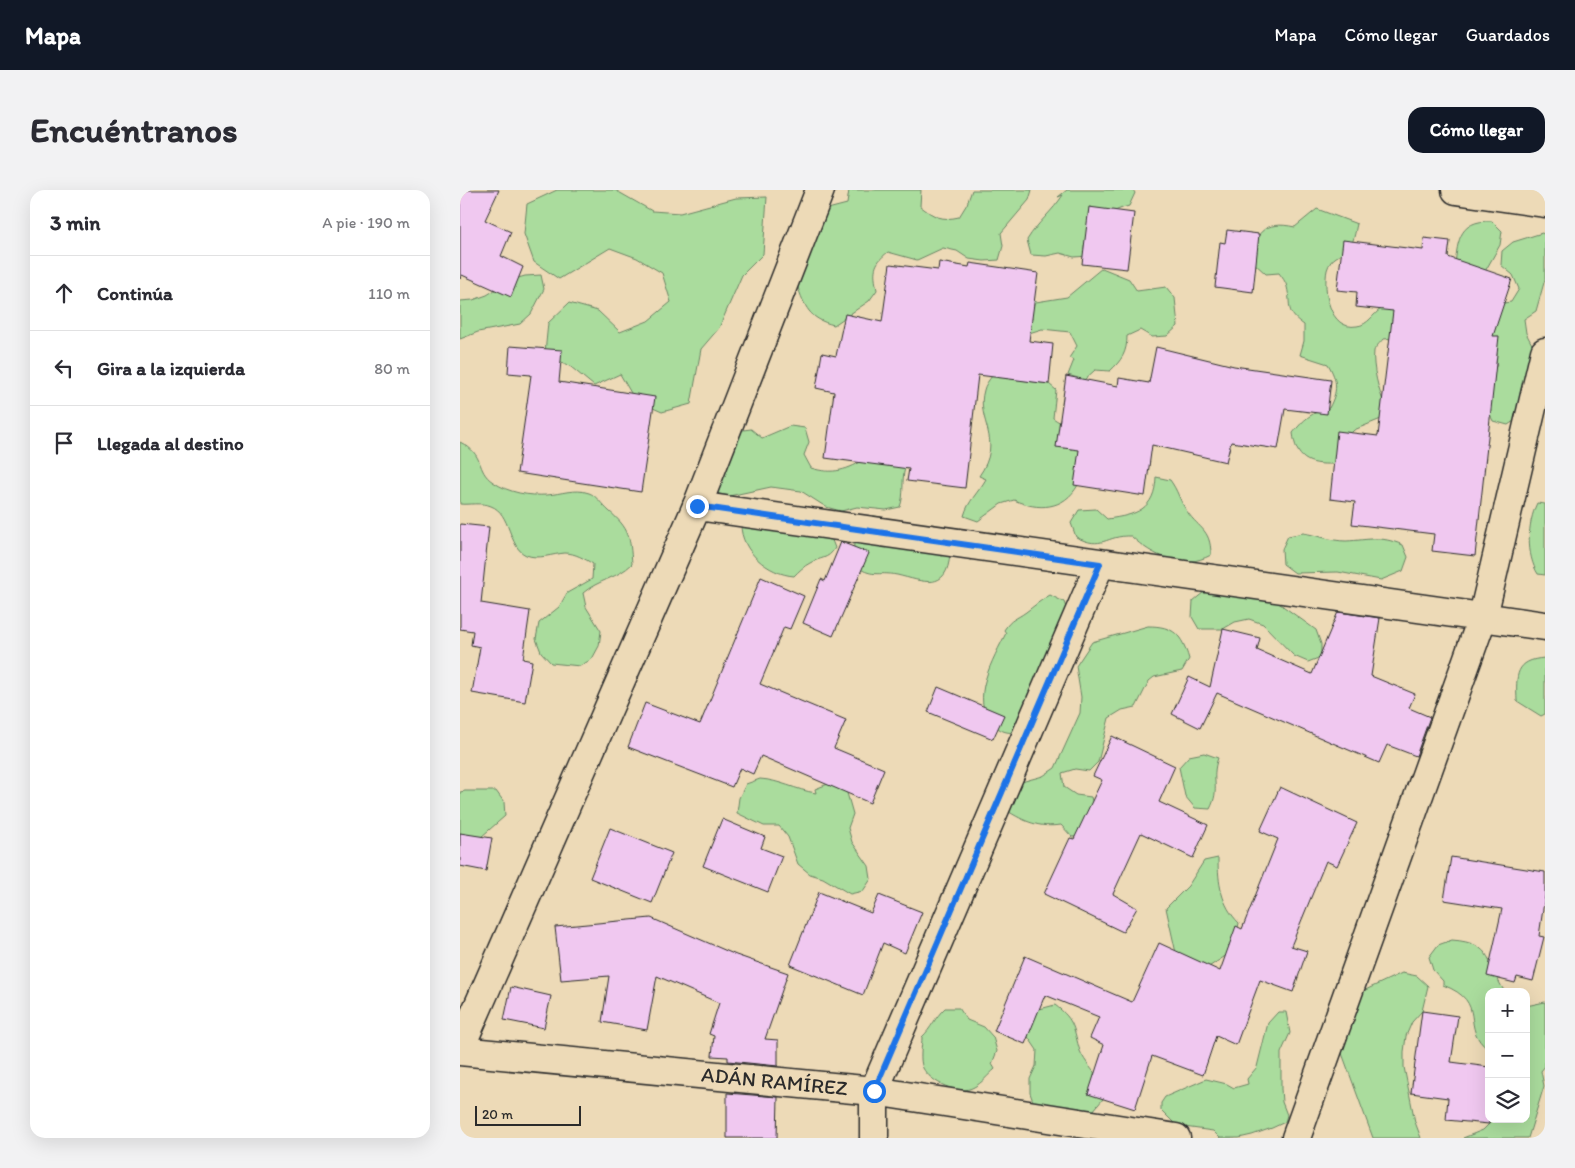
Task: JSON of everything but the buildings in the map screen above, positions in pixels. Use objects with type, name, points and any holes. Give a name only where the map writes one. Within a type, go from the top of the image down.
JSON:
[{"type":"street","points":[[460,1049],[697,506],[820,190]]},
{"type":"street","points":[[1456,190],[1545,203]]},
{"type":"street","points":[[1296,1138],[1483,616],[1545,352]]},
{"type":"street","points":[[697,506],[1545,626]]},
{"type":"street","points":[[874,1138],[874,1091],[1100,564]]},
{"type":"street","name":"ADÁN RAMÍREZ","points":[[460,1049],[874,1091],[1176,1138]]},
{"type":"green space","points":[[557,190],[615,190],[652,211],[680,213],[736,198],[767,197],[763,254],[742,275],[719,328],[701,349],[691,404],[662,412],[635,400],[620,374],[594,386],[571,367],[545,353],[548,323],[569,303],[598,311],[620,332],[648,321],[671,302],[662,273],[637,258],[610,248],[559,279],[534,262],[524,234],[527,204]]},
{"type":"green space","points":[[849,190],[921,190],[920,206],[934,215],[948,219],[959,217],[967,204],[972,190],[1032,190],[1029,200],[1001,233],[1003,246],[999,260],[969,259],[957,251],[943,248],[917,260],[888,252],[879,260],[875,268],[877,290],[869,301],[834,325],[813,316],[806,306],[797,285],[792,290],[801,277],[820,211],[847,204]]},
{"type":"green space","points":[[1067,190],[1133,190],[1135,193],[1129,206],[1111,213],[1105,218],[1098,230],[1089,256],[1074,257],[1060,253],[1046,256],[1031,255],[1027,240],[1063,195],[1058,197]]},
{"type":"green space","points":[[1317,209],[1357,224],[1352,244],[1345,252],[1331,262],[1326,278],[1327,297],[1330,307],[1340,322],[1348,326],[1364,324],[1378,311],[1390,304],[1454,272],[1458,243],[1461,236],[1465,229],[1480,222],[1492,221],[1502,231],[1500,245],[1479,282],[1496,304],[1511,302],[1519,289],[1513,275],[1501,265],[1502,251],[1513,242],[1542,233],[1545,235],[1545,279],[1536,311],[1524,319],[1526,333],[1539,358],[1520,417],[1508,425],[1493,421],[1488,407],[1487,393],[1490,379],[1497,365],[1493,360],[1398,338],[1383,339],[1375,350],[1374,357],[1376,379],[1385,405],[1381,419],[1354,430],[1344,440],[1341,453],[1333,464],[1310,461],[1300,454],[1293,433],[1309,417],[1329,408],[1336,386],[1334,376],[1328,364],[1300,355],[1304,341],[1304,325],[1291,312],[1286,283],[1279,273],[1266,274],[1254,263],[1254,253],[1255,244],[1262,231],[1275,225],[1295,227]]},
{"type":"green space","points":[[1102,268],[1129,279],[1137,291],[1166,287],[1175,298],[1178,326],[1167,336],[1152,337],[1140,330],[1127,336],[1125,351],[1114,367],[1110,371],[1095,370],[1084,380],[1068,375],[1074,360],[1069,358],[1077,346],[1070,332],[1042,329],[1029,333],[1025,293],[1036,302],[1067,297]]},
{"type":"green space","points":[[541,275],[544,289],[531,314],[520,324],[478,332],[460,339],[460,301],[473,300],[487,295],[511,280],[525,276]]},
{"type":"green space","points":[[992,376],[1049,384],[1056,390],[1053,418],[1063,424],[1073,437],[1081,456],[1083,474],[1072,493],[1058,504],[1041,507],[1023,504],[1014,500],[1001,504],[978,521],[964,516],[971,501],[986,479],[979,476],[986,463],[990,441],[982,401],[987,383]]},
{"type":"green space","points":[[790,426],[805,428],[809,442],[804,455],[811,468],[826,471],[840,470],[853,466],[867,458],[905,468],[900,507],[886,510],[857,507],[841,511],[826,507],[801,491],[771,487],[729,496],[715,493],[735,431],[751,429],[762,438]]},
{"type":"green space","points":[[460,442],[474,452],[484,473],[499,486],[519,493],[533,495],[573,491],[592,494],[616,517],[628,534],[632,564],[621,573],[583,593],[586,607],[601,631],[599,646],[592,659],[580,666],[551,663],[541,652],[536,639],[539,623],[559,607],[567,593],[592,579],[593,564],[569,553],[541,557],[526,555],[516,545],[506,522],[498,510],[484,504],[460,504]]},
{"type":"green space","points":[[1156,477],[1170,480],[1183,505],[1206,533],[1209,539],[1211,555],[1190,561],[1179,561],[1169,559],[1149,550],[1131,536],[1122,536],[1098,543],[1092,543],[1076,537],[1071,523],[1079,510],[1096,509],[1107,519],[1135,513],[1148,504],[1155,488]]},
{"type":"green space","points":[[1537,503],[1545,504],[1545,575],[1538,574],[1531,558],[1530,549],[1531,520]]},
{"type":"green space","points":[[874,516],[904,525],[950,554],[944,575],[939,579],[924,581],[897,575],[870,573],[852,564],[855,535],[861,521]]},
{"type":"green space","points":[[741,525],[830,535],[835,548],[830,555],[808,564],[794,576],[784,574],[775,571],[758,560],[746,544],[742,535]]},
{"type":"green space","points":[[1303,533],[1340,541],[1387,540],[1403,545],[1408,557],[1403,571],[1381,580],[1338,572],[1295,573],[1283,564],[1282,549],[1288,536]]},
{"type":"green space","points":[[1218,589],[1268,596],[1316,630],[1321,644],[1321,657],[1308,662],[1294,656],[1263,624],[1249,619],[1235,622],[1223,629],[1199,629],[1192,617],[1193,601],[1204,592]]},
{"type":"green space","points":[[1050,595],[1064,602],[1069,616],[1025,730],[1016,732],[1004,731],[993,724],[986,714],[983,703],[983,691],[990,666],[1006,633],[1004,630],[1007,626]]},
{"type":"green space","points":[[1148,626],[1157,626],[1176,633],[1189,659],[1182,671],[1154,677],[1149,681],[1136,707],[1122,710],[1109,718],[1098,762],[1089,771],[1075,769],[1062,773],[1064,787],[1076,795],[1091,797],[1095,812],[1086,836],[1072,837],[1061,825],[1039,825],[1006,810],[1014,784],[1043,776],[1055,768],[1080,713],[1081,697],[1076,666],[1092,642]]},
{"type":"green space","points":[[1545,658],[1545,714],[1541,716],[1517,701],[1517,684],[1519,671],[1523,666],[1535,659]]},
{"type":"green space","points":[[1204,753],[1218,758],[1215,772],[1215,795],[1210,809],[1195,808],[1185,796],[1179,767],[1189,756]]},
{"type":"green space","points":[[760,779],[816,793],[815,789],[828,784],[845,786],[853,814],[848,828],[852,842],[869,866],[871,879],[863,891],[850,894],[823,878],[810,874],[798,864],[788,837],[779,826],[764,826],[737,813],[739,798],[746,784]]},
{"type":"green space","points":[[496,791],[504,802],[505,816],[473,844],[460,842],[460,792]]},
{"type":"green space","points":[[1218,858],[1224,901],[1239,923],[1233,951],[1198,974],[1176,953],[1166,908],[1188,886],[1204,861]]},
{"type":"green space","points":[[1452,940],[1476,945],[1488,957],[1503,988],[1485,988],[1485,1046],[1475,1033],[1470,1007],[1466,1000],[1457,992],[1443,985],[1443,981],[1433,970],[1429,957],[1438,945]]},
{"type":"green space","points":[[1402,973],[1417,976],[1428,986],[1422,1011],[1412,1022],[1406,1036],[1404,1052],[1404,1067],[1415,1122],[1421,1138],[1373,1138],[1339,1045],[1361,992]]},
{"type":"green space","points":[[1545,1002],[1545,1066],[1541,1071],[1544,1086],[1528,1138],[1463,1138],[1483,1130],[1490,1123],[1530,1123],[1530,1005]]},
{"type":"green space","points":[[1055,1005],[1067,1016],[1075,1031],[1082,1055],[1091,1069],[1106,1085],[1103,1099],[1093,1111],[1064,1112],[1035,1107],[1030,1093],[1030,1079],[1036,1066],[1037,1050],[1020,1025],[1028,1012]]},
{"type":"green space","points":[[945,1008],[959,1008],[967,1020],[984,1027],[993,1037],[997,1051],[992,1064],[995,1069],[980,1083],[968,1089],[953,1089],[938,1083],[927,1073],[922,1065],[922,1037]]},
{"type":"green space","points":[[1278,1012],[1286,1012],[1290,1033],[1281,1053],[1282,1102],[1287,1115],[1285,1122],[1252,1135],[1239,1138],[1220,1138],[1213,1131],[1177,1126],[1161,1110],[1161,1103],[1165,1097],[1206,1079],[1227,1084],[1234,1088],[1248,1084],[1247,1079],[1257,1067],[1268,1023]]},
{"type":"route","points":[[697,506],[1100,564],[874,1091]]}]
